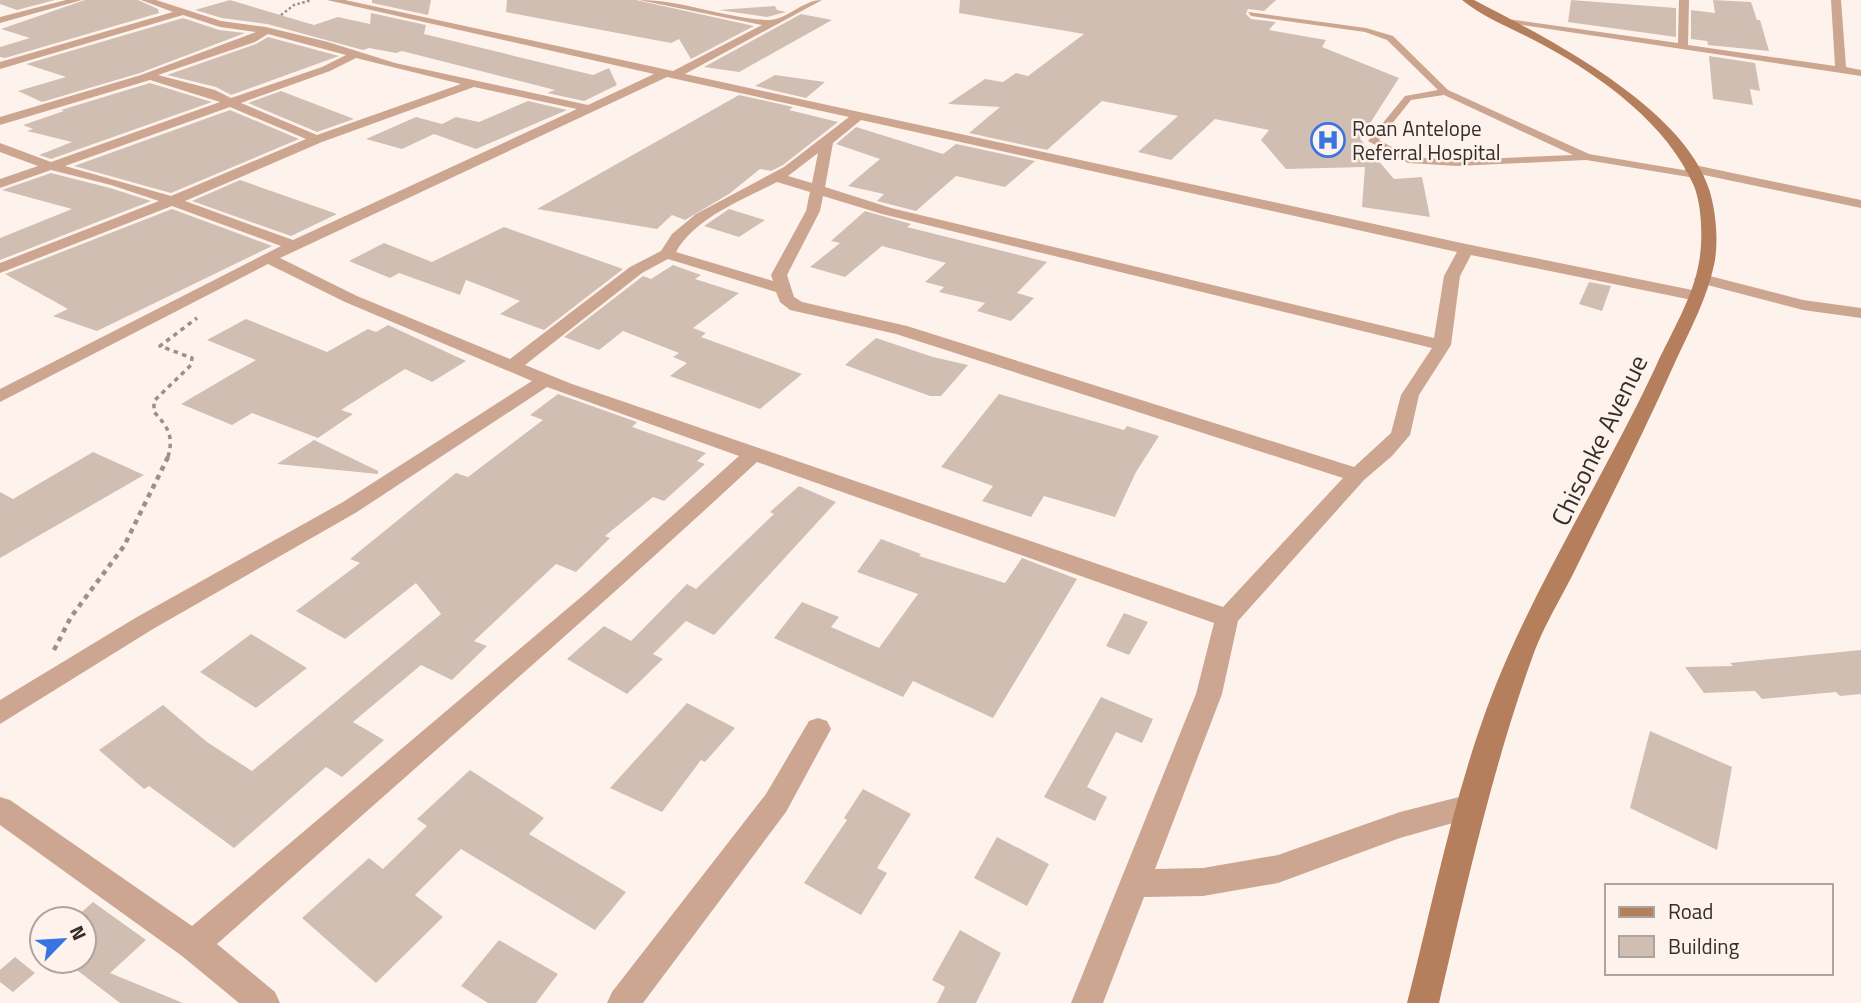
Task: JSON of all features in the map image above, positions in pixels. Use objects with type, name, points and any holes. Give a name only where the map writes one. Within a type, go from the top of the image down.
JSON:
[{"type":"street","points":[[0,20],[77,0]]},
{"type":"street","points":[[146,0],[220,24],[266,30],[499,92],[586,108]]},
{"type":"street","points":[[332,0],[1466,249],[1861,313]]},
{"type":"street","points":[[644,0],[772,24]]},
{"type":"street","points":[[0,396],[294,245],[586,108],[673,73],[817,0]]},
{"type":"street","name":"Chisonke Avenue","points":[[1423,1003],[1471,806],[1520,657],[1648,403],[1700,288],[1707,262],[1708,230],[1702,188],[1679,149],[1632,100],[1600,76],[1467,0]]},
{"type":"street","points":[[1684,0],[1684,47]]},
{"type":"street","points":[[1836,0],[1841,71]]},
{"type":"street","points":[[0,66],[180,13]]},
{"type":"street","points":[[1508,22],[1861,74]]},
{"type":"street","points":[[148,76],[152,71],[251,40],[266,30]]},
{"type":"street","points":[[0,184],[326,69],[353,55]]},
{"type":"street","points":[[0,121],[148,76],[231,102],[264,119],[317,139]]},
{"type":"street","points":[[0,268],[172,201],[317,139],[438,94],[478,85]]},
{"type":"street","points":[[512,366],[636,270],[667,254],[677,237],[701,217],[776,177],[860,115]]},
{"type":"street","points":[[834,133],[824,153],[818,192],[808,221],[779,275],[780,288],[786,299],[796,306],[901,330],[1357,475]]},
{"type":"street","points":[[0,146],[50,166],[116,182],[294,245]]},
{"type":"street","points":[[1692,172],[1861,204]]},
{"type":"street","points":[[776,177],[818,192],[1442,345]]},
{"type":"street","points":[[1087,1003],[1209,694],[1227,618],[1357,475],[1385,452],[1400,435],[1410,394],[1442,345],[1452,276],[1466,249]]},
{"type":"street","points":[[667,254],[780,288]]},
{"type":"street","points":[[268,258],[351,299],[545,380],[1227,618]]},
{"type":"street","points":[[0,713],[145,623],[350,507],[545,380]]},
{"type":"street","points":[[192,945],[595,598],[754,453]]},
{"type":"street","points":[[622,1003],[776,803],[818,729]]},
{"type":"street","points":[[1133,883],[1203,882],[1278,869],[1400,825],[1471,806]]},
{"type":"street","points":[[0,809],[192,945],[264,1003]]},
{"type":"lane","points":[[1251,14],[1366,30],[1390,38],[1445,92],[1586,157]]},
{"type":"lane","points":[[1445,92],[1408,98],[1373,141],[1408,160],[1457,163],[1586,157],[1692,172]]},
{"type":"path","points":[[266,30],[273,19],[292,6],[312,0]]},
{"type":"path","points":[[32,691],[71,617],[124,546],[167,461],[172,443],[168,426],[154,412],[154,401],[191,365],[192,358],[160,346],[166,338],[193,323],[197,317],[201,292]]},
{"type":"building","points":[[0,0],[55,0],[17,10],[0,4]]},
{"type":"building","points":[[85,0],[138,0],[158,9],[159,13],[5,58],[0,57],[0,47],[30,38],[1,29]]},
{"type":"building","points":[[230,0],[314,25],[338,17],[370,24],[371,13],[426,25],[424,34],[593,75],[609,68],[617,85],[584,101],[547,93],[555,90],[402,51],[396,53],[369,48],[363,50],[267,24],[222,18],[195,10]]},
{"type":"building","points":[[372,0],[431,0],[428,15],[372,3]]},
{"type":"building","points":[[507,0],[636,0],[754,26],[691,59],[679,39],[671,43],[506,12]]},
{"type":"building","points":[[960,0],[1276,0],[1264,11],[1248,9],[1246,14],[1251,19],[1276,22],[1269,30],[1326,40],[1322,47],[1399,78],[1360,139],[1394,179],[1422,177],[1430,217],[1362,207],[1365,167],[1286,169],[1261,140],[1269,130],[1215,119],[1171,160],[1138,152],[1178,116],[1102,101],[1047,150],[969,133],[1000,107],[948,104],[985,79],[1003,82],[1016,73],[1028,76],[1084,34],[959,13]]},
{"type":"building","points":[[1571,0],[1676,8],[1676,37],[1568,22]]},
{"type":"building","points":[[1713,0],[1751,2],[1757,20],[1760,20],[1769,51],[1708,45],[1707,41],[1691,39],[1691,10],[1715,13]]},
{"type":"building","points":[[775,6],[777,10],[786,12],[767,17],[719,10]]},
{"type":"building","points":[[801,14],[832,20],[739,72],[704,67]]},
{"type":"building","points":[[183,18],[219,30],[245,33],[140,73],[42,102],[18,91],[66,77],[26,64]]},
{"type":"building","points":[[268,37],[339,56],[231,95],[216,87],[167,75],[256,44]]},
{"type":"building","points":[[1709,56],[1755,63],[1760,91],[1750,89],[1753,105],[1713,99]]},
{"type":"building","points":[[775,75],[825,82],[806,98],[755,86]]},
{"type":"building","points":[[150,83],[212,102],[51,159],[39,155],[72,142],[27,131],[33,129],[23,125],[64,111],[61,110]]},
{"type":"building","points":[[281,91],[354,119],[317,132],[248,103]]},
{"type":"building","points":[[739,95],[793,107],[789,110],[838,122],[783,165],[771,171],[760,169],[729,194],[685,220],[672,215],[657,229],[537,209]]},
{"type":"building","points":[[528,101],[567,110],[476,149],[434,134],[402,149],[366,139],[416,117],[442,124],[456,117],[479,122]]},
{"type":"building","points":[[230,110],[299,139],[171,193],[74,166]]},
{"type":"building","points":[[856,127],[943,154],[956,144],[1035,161],[1005,187],[956,176],[916,211],[877,201],[884,194],[848,186],[880,159],[836,144]]},
{"type":"building","points":[[51,173],[151,201],[0,260],[0,238],[72,209],[2,190]]},
{"type":"building","points":[[240,180],[337,214],[291,236],[192,201]]},
{"type":"building","points":[[172,209],[272,246],[97,331],[53,316],[68,309],[5,274]]},
{"type":"building","points":[[729,209],[765,220],[739,237],[704,226]]},
{"type":"building","points":[[865,211],[911,224],[907,227],[1047,262],[1017,293],[1034,298],[1011,321],[977,311],[985,303],[939,292],[944,287],[925,282],[946,263],[882,246],[845,277],[810,267],[840,243],[831,241]]},
{"type":"building","points":[[504,227],[623,269],[544,330],[500,314],[520,301],[466,280],[460,295],[399,273],[390,278],[349,261],[384,243],[432,262]]},
{"type":"building","points":[[673,265],[701,275],[695,279],[739,293],[693,328],[706,333],[701,337],[802,374],[760,409],[670,376],[687,363],[673,357],[679,353],[623,331],[599,350],[564,337],[643,276],[651,279]]},
{"type":"building","points":[[1589,282],[1611,286],[1602,311],[1579,304]]},
{"type":"building","points":[[246,319],[327,352],[368,329],[376,332],[388,325],[466,361],[432,382],[405,369],[341,410],[353,414],[318,438],[252,413],[232,425],[181,404],[256,360],[207,340]]},
{"type":"building","points":[[876,338],[933,357],[968,365],[941,396],[930,396],[845,365]]},
{"type":"building","points":[[558,394],[637,422],[632,427],[706,453],[697,461],[705,464],[664,501],[653,497],[605,536],[610,538],[576,572],[556,564],[474,641],[487,646],[452,680],[421,665],[353,722],[384,740],[342,777],[326,767],[234,848],[149,786],[144,789],[99,750],[163,705],[207,742],[252,771],[441,614],[416,583],[345,639],[296,611],[360,563],[350,559],[456,473],[468,477],[543,420],[530,415]]},
{"type":"building","points":[[999,394],[1124,430],[1127,426],[1159,436],[1136,472],[1115,517],[1044,496],[1031,517],[982,501],[993,486],[941,467]]},
{"type":"building","points":[[314,440],[378,471],[378,474],[277,464]]},
{"type":"building","points":[[93,452],[144,475],[0,558],[0,492],[13,499]]},
{"type":"building","points":[[799,486],[836,502],[714,635],[686,621],[653,654],[663,659],[627,694],[567,659],[604,626],[631,641],[687,584],[696,589],[774,514],[770,512]]},
{"type":"building","points":[[881,539],[921,554],[919,556],[1005,583],[1022,558],[1077,579],[993,718],[913,681],[903,697],[774,638],[802,602],[839,617],[831,627],[879,648],[918,594],[857,572]]},
{"type":"building","points":[[1124,613],[1148,622],[1129,655],[1106,646]]},
{"type":"building","points":[[251,634],[307,668],[256,708],[200,672]]},
{"type":"building","points":[[1861,650],[1861,694],[1840,696],[1836,692],[1762,699],[1755,691],[1704,693],[1685,667],[1733,666],[1730,663]]},
{"type":"building","points":[[1101,697],[1153,719],[1142,743],[1116,732],[1087,787],[1107,797],[1095,821],[1044,797]]},
{"type":"building","points":[[687,703],[735,728],[705,762],[701,760],[662,812],[610,788]]},
{"type":"building","points":[[1650,731],[1732,767],[1717,850],[1630,808]]},
{"type":"building","points":[[470,770],[544,818],[529,834],[626,892],[595,930],[461,849],[415,895],[443,917],[376,983],[302,918],[369,858],[383,869],[427,826],[417,819]]},
{"type":"building","points":[[863,789],[911,814],[877,868],[887,873],[861,915],[804,883],[847,820],[844,818]]},
{"type":"building","points":[[997,837],[1049,864],[1027,906],[974,878]]},
{"type":"building","points":[[98,906],[146,940],[110,973],[183,1003],[120,1003],[83,975],[98,975]]},
{"type":"building","points":[[960,930],[1001,953],[976,1003],[937,1003],[945,987],[932,980]]},
{"type":"building","points":[[499,940],[558,974],[536,1003],[488,1003],[461,986]]},
{"type":"building","points":[[15,957],[28,967],[28,975],[33,975],[13,992],[0,982],[0,970]]},
{"type":"place","name":"Roan Antelope Referral Hospital","points":[[1328,140]]}]
